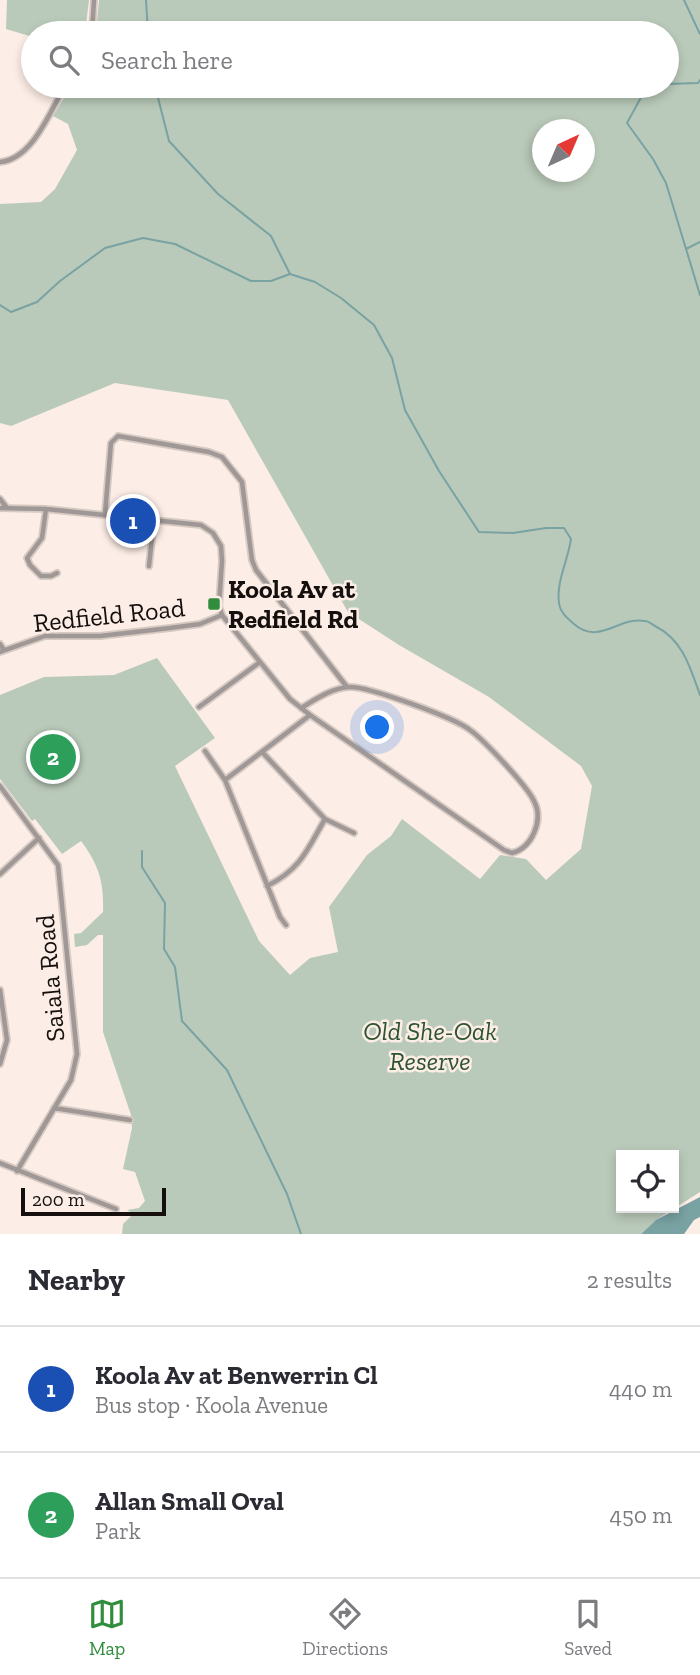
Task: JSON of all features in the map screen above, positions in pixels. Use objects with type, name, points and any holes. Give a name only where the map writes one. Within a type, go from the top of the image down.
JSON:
[{"type":"street","points":[[93,21],[94,0]]},
{"type":"street","points":[[0,162],[13,160],[25,152],[58,98]]},
{"type":"street","points":[[105,514],[111,443],[114,438],[122,436],[209,452],[222,457],[242,482],[247,528],[256,570],[348,687]]},
{"type":"street","points":[[0,499],[7,508]]},
{"type":"street","points":[[0,508],[46,509],[201,524],[213,533],[222,553],[219,606],[222,615],[290,699],[301,708],[310,715],[461,821],[512,853],[528,845],[534,833],[536,804],[528,790],[469,728],[408,702],[366,689],[348,687],[321,695],[301,708]]},
{"type":"street","points":[[46,509],[43,538],[27,558],[41,576],[57,573]]},
{"type":"street","points":[[149,566],[154,519]]},
{"type":"street","name":"Redfield Road","points":[[2,651],[45,636],[100,636],[170,628],[200,624],[222,615]]},
{"type":"street","points":[[0,643],[2,651]]},
{"type":"street","points":[[199,707],[260,662]]},
{"type":"street","points":[[225,780],[310,715]]},
{"type":"street","points":[[205,751],[225,780],[280,917],[286,925]]},
{"type":"street","points":[[263,752],[325,819],[354,833]]},
{"type":"street","name":"Saiala Road","points":[[0,786],[58,865],[76,1054],[71,1080],[18,1171]]},
{"type":"street","points":[[267,886],[286,877],[298,864],[325,819]]},
{"type":"street","points":[[0,874],[39,838]]},
{"type":"street","points":[[0,990],[7,1040],[0,1064]]},
{"type":"street","points":[[54,1108],[130,1120]]},
{"type":"street","points":[[0,1163],[116,1209]]},
{"type":"green space","points":[[7,0],[89,0],[86,21],[21,21],[21,33],[6,29]]},
{"type":"green space","name":"Old She-Oak Reserve","points":[[99,0],[700,0],[700,1192],[679,1205],[679,1150],[616,1150],[616,1213],[667,1213],[641,1234],[122,1234],[123,1224],[133,1214],[127,1210],[139,1208],[145,1201],[135,1172],[123,1169],[132,1128],[131,1115],[103,1032],[103,935],[98,935],[87,945],[75,947],[74,934],[81,933],[103,912],[101,883],[96,866],[81,841],[62,854],[0,779],[0,695],[44,677],[114,675],[157,658],[215,738],[175,766],[259,941],[290,975],[310,958],[338,952],[329,907],[367,855],[391,836],[402,819],[480,879],[500,855],[526,859],[546,880],[581,849],[592,786],[581,766],[489,697],[348,612],[228,400],[115,383],[11,426],[0,423],[0,204],[41,202],[55,189],[77,150],[68,124],[53,116],[64,98],[679,98],[679,21],[97,21]]},
{"type":"water","points":[[700,1197],[700,1217],[694,1220],[684,1234],[641,1234],[656,1220],[669,1213],[679,1213],[679,1208]]},
{"type":"waterway","points":[[146,0],[147,21]]},
{"type":"waterway","points":[[684,0],[700,34]]},
{"type":"waterway","points":[[679,84],[698,83],[700,80]]},
{"type":"waterway","points":[[158,98],[169,141],[218,194],[271,236],[290,274]]},
{"type":"waterway","points":[[641,98],[627,123],[653,159],[666,183],[700,295]]},
{"type":"waterway","points":[[0,305],[11,312],[37,302],[60,281],[105,248],[143,238],[175,244],[251,281],[271,281],[290,274],[315,282],[341,298],[374,325],[392,358],[405,410],[439,471],[479,532],[513,533],[564,528],[571,539],[559,587],[559,603],[564,615],[583,630],[592,632],[626,622],[649,622],[665,632],[679,647],[700,695]]},
{"type":"waterway","points":[[686,249],[700,242]]},
{"type":"waterway","points":[[142,851],[142,867],[165,903],[164,949],[175,967],[182,1021],[227,1070],[287,1194],[301,1234]]},
{"type":"place","name":"Koola Av at Benwerrin Cl","points":[[133,521]]},
{"type":"place","name":"Koola Av at Redfield Rd","points":[[214,604]]},
{"type":"place","name":"Allan Small Oval","points":[[53,757]]}]
